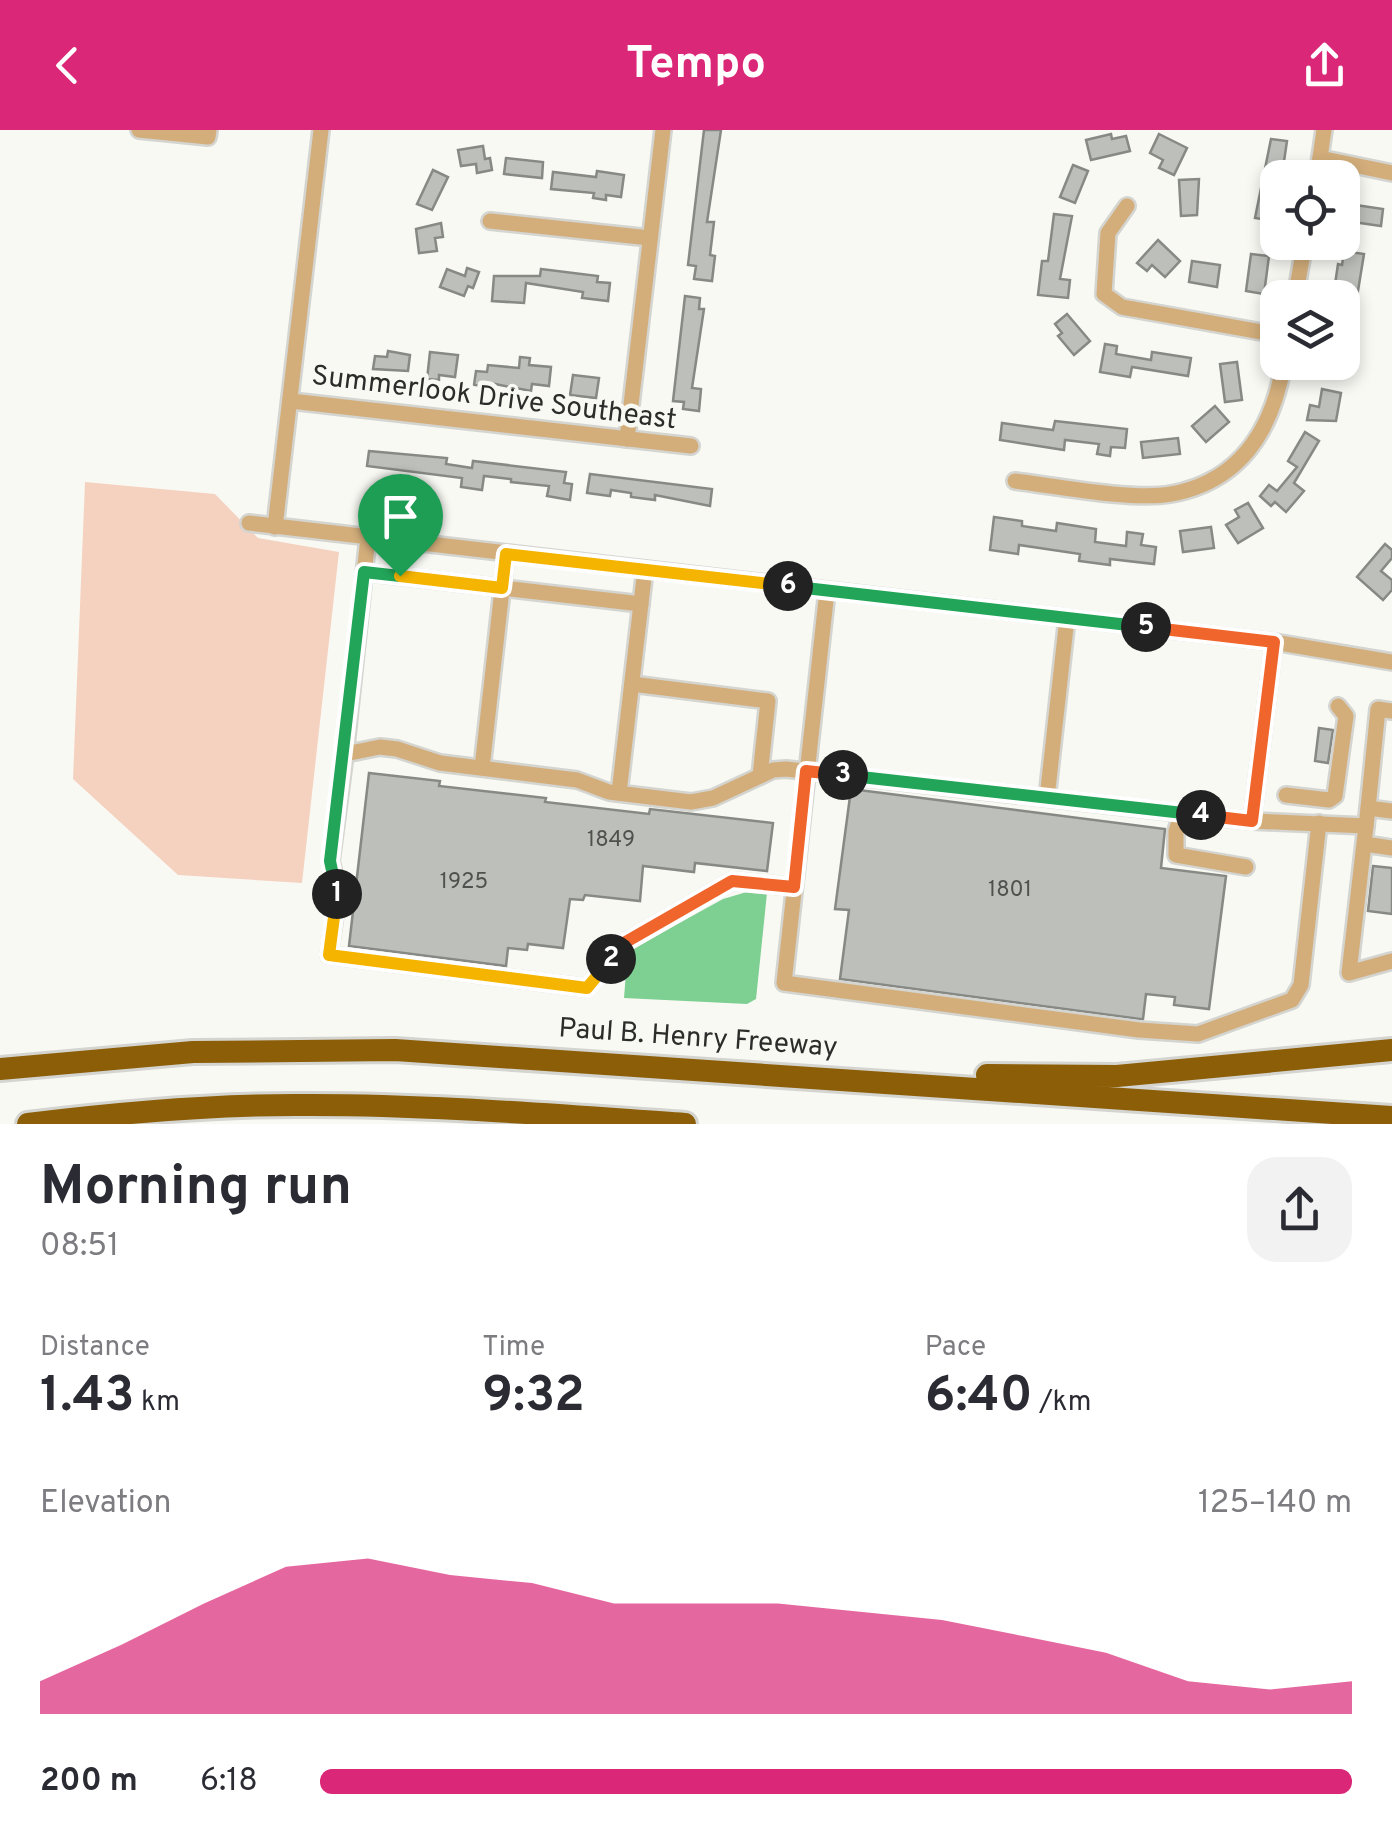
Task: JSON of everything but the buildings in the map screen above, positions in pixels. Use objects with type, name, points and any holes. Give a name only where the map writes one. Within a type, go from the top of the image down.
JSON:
[{"type":"highway","name":"Paul B. Henry Freeway","points":[[0,1069],[245,1050],[395,1050],[1392,1117]]},
{"type":"highway","points":[[498,1055],[603,1056],[1064,1077],[1148,1074],[1392,1050]]},
{"type":"highway","points":[[28,1124],[231,1106],[486,1110],[685,1124]]},
{"type":"highway","points":[[486,1110],[572,1124]]},
{"type":"street","points":[[139,130],[208,137],[209,130]]},
{"type":"street","points":[[276,526],[320,130]]},
{"type":"street","points":[[627,439],[663,130]]},
{"type":"street","points":[[1324,130],[1320,158],[1392,174]]},
{"type":"street","points":[[1127,206],[1108,233],[1104,294],[1111,302],[1260,332]]},
{"type":"street","points":[[490,221],[650,238]]},
{"type":"street","points":[[1015,482],[1125,494],[1170,494],[1212,479],[1244,457],[1263,434],[1280,380]]},
{"type":"street","name":"Summerlook Drive Southeast","points":[[290,400],[691,446]]},
{"type":"street","points":[[250,523],[1274,642],[1392,662]]},
{"type":"street","points":[[368,538],[330,861],[338,893],[329,955],[587,988],[624,943],[732,881],[794,887]]},
{"type":"street","points":[[482,768],[506,554]]},
{"type":"street","points":[[619,793],[645,570]]},
{"type":"street","points":[[364,572],[641,604]]},
{"type":"street","points":[[827,590],[784,983],[1139,1030],[1198,1034],[1297,995],[1319,823]]},
{"type":"street","points":[[1047,798],[1067,618]]},
{"type":"street","points":[[1252,821],[1274,642]]},
{"type":"street","points":[[632,684],[768,701],[760,776]]},
{"type":"street","points":[[1286,796],[1329,800],[1335,796],[1346,720],[1338,706]]},
{"type":"street","points":[[1392,710],[1378,709],[1349,973],[1392,962]]},
{"type":"street","points":[[345,754],[380,747],[408,751],[440,763],[577,780],[619,793],[692,802],[713,798],[773,770],[806,771],[1252,821],[1366,826]]},
{"type":"street","points":[[1368,808],[1392,811]]},
{"type":"street","points":[[1182,813],[1176,831],[1176,855],[1246,867]]},
{"type":"street","points":[[1364,844],[1392,848]]},
{"type":"shaded area","points":[[85,482],[215,494],[258,538],[339,552],[302,883],[178,875],[73,779]]},
{"type":"shaded area","points":[[750,891],[767,893],[756,999],[747,1004],[624,998],[627,960],[634,948],[723,899]]},
{"type":"route","points":[[506,554],[1274,642],[1252,821],[806,771],[794,887],[732,881],[624,943],[587,988],[329,955],[338,893],[330,861],[364,572],[400,576],[502,588],[506,554]]}]
